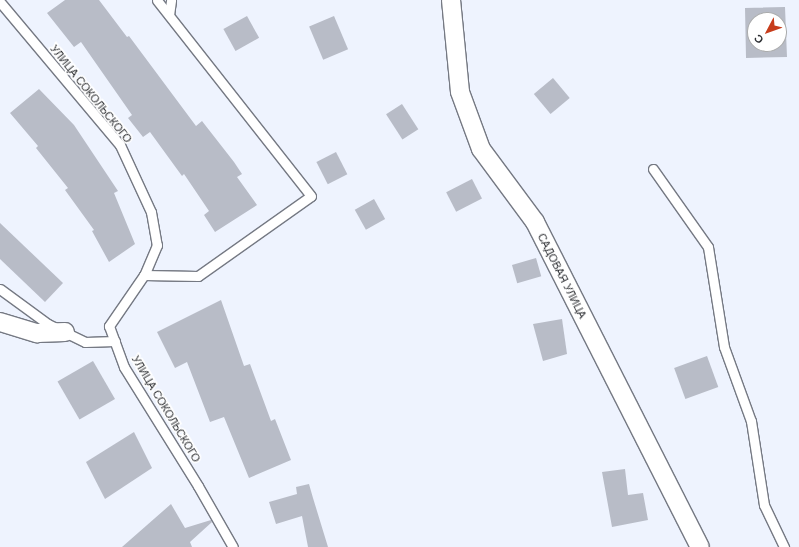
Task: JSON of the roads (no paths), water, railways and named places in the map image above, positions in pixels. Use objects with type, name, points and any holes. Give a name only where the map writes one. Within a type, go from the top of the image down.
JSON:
[{"type":"street","name":"САДОВАЯ УЛИЦА","points":[[451,0],[460,92],[481,149],[535,222],[700,547]]},
{"type":"street","points":[[0,322],[37,333],[65,332]]},
{"type":"lane","points":[[144,275],[198,276],[311,196],[157,0]]},
{"type":"lane","points":[[169,15],[171,0]]},
{"type":"lane","name":"УЛИЦА СОКОЛЬСКОГО","points":[[0,2],[120,145],[151,212],[157,245],[144,275],[109,326],[124,367],[198,486],[233,547]]},
{"type":"lane","points":[[653,169],[708,247],[724,347],[751,421],[764,505],[784,547]]},
{"type":"lane","points":[[0,289],[48,324],[85,342],[115,341]]}]
